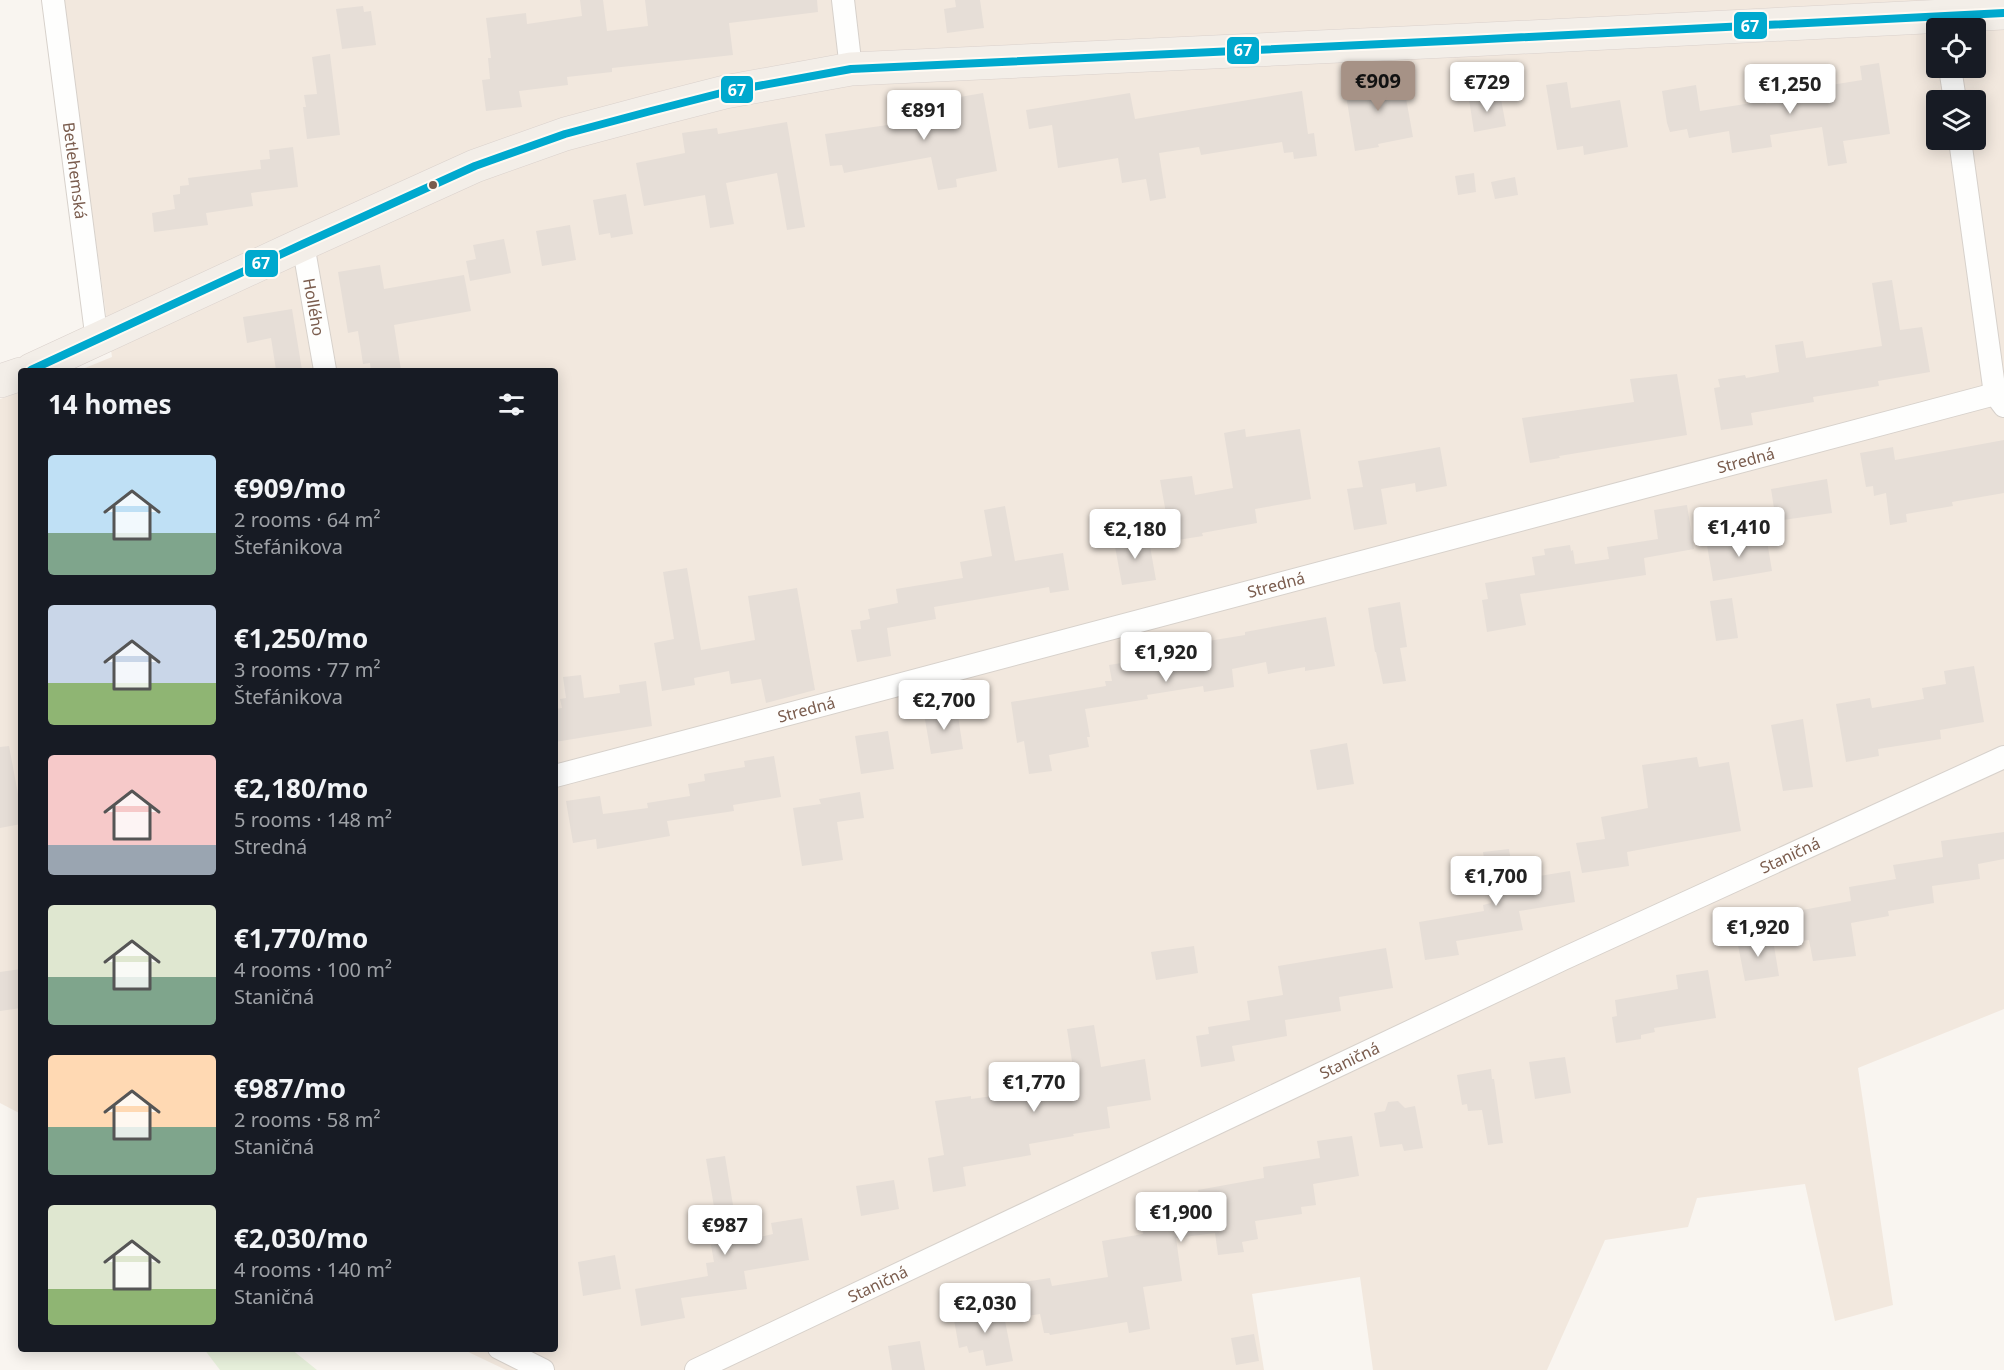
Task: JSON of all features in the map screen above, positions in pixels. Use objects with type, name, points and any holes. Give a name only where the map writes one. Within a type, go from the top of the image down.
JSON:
[{"type":"main road","points":[[36,368],[475,166],[565,135],[725,92],[851,69],[1834,11],[1926,20]]},
{"type":"main road","points":[[1971,18],[2004,13]]},
{"type":"main road","points":[[0,381],[18,375]]},
{"type":"street","name":"Betlehemská","points":[[53,0],[98,341]]},
{"type":"street","points":[[843,0],[851,69]]},
{"type":"street","name":"Stredná","points":[[558,775],[2000,400],[1962,150]]},
{"type":"street","name":"Hollého","points":[[303,244],[325,368]]},
{"type":"street","name":"Staničná","points":[[696,1370],[1563,959],[2004,757]]},
{"type":"street","points":[[507,1352],[543,1370]]},
{"type":"shaded area","points":[[62,0],[2004,0],[2004,1009],[1858,1068],[1893,1305],[1835,1321],[1805,1184],[1697,1198],[1688,1227],[1605,1240],[1547,1370],[1373,1370],[1360,1277],[1252,1294],[1264,1370],[506,1370],[468,1352],[558,1352],[558,368],[85,368],[112,357]]},
{"type":"shaded area","points":[[18,393],[18,1112],[0,1103],[0,399]]},
{"type":"green space","points":[[206,1352],[295,1352],[317,1370],[220,1370]]},
{"type":"building","points":[[580,0],[603,0],[607,31],[648,26],[645,0],[817,0],[818,12],[729,23],[733,55],[612,68],[612,72],[567,77],[568,85],[519,91],[522,107],[486,111],[482,80],[490,79],[488,58],[491,58],[486,18],[526,13],[527,24],[582,16]]},
{"type":"building","points":[[955,0],[980,0],[984,28],[947,33],[944,9],[956,7]]},
{"type":"building","points":[[363,6],[364,12],[371,11],[376,45],[342,49],[336,9]]},
{"type":"building","points":[[330,54],[340,135],[307,139],[303,107],[306,107],[304,95],[317,94],[312,57]]},
{"type":"building","points":[[1879,63],[1890,134],[1843,141],[1847,163],[1828,166],[1822,127],[1770,135],[1772,147],[1732,153],[1729,131],[1689,138],[1687,129],[1670,132],[1667,123],[1662,91],[1696,85],[1700,111],[1765,101],[1766,104],[1802,100],[1800,90],[1862,80],[1860,66]]},
{"type":"building","points":[[1402,76],[1413,137],[1355,151],[1344,83]]},
{"type":"building","points":[[1567,82],[1571,108],[1620,100],[1628,147],[1584,155],[1583,146],[1557,150],[1546,85]]},
{"type":"building","points":[[1302,91],[1308,134],[1314,133],[1317,156],[1294,159],[1293,152],[1284,153],[1282,142],[1201,155],[1199,147],[1159,153],[1166,198],[1150,201],[1146,179],[1122,183],[1118,158],[1058,168],[1052,125],[1029,129],[1026,110],[1130,93],[1135,119]]},
{"type":"building","points":[[983,93],[997,171],[956,179],[957,187],[938,190],[931,157],[844,173],[842,165],[830,166],[825,134],[922,120],[919,99],[941,96],[942,100]]},
{"type":"building","points":[[1500,94],[1506,126],[1474,132],[1469,99]]},
{"type":"building","points":[[787,122],[805,227],[787,230],[777,173],[726,183],[734,224],[710,228],[705,195],[644,206],[636,163],[685,153],[682,133],[717,128],[718,134]]},
{"type":"building","points":[[293,147],[298,187],[251,193],[253,206],[206,213],[208,225],[154,232],[152,213],[175,209],[173,195],[180,194],[180,186],[189,185],[188,178],[261,169],[260,160],[270,159],[269,150]]},
{"type":"building","points":[[1474,173],[1476,192],[1458,195],[1455,176]]},
{"type":"building","points":[[1515,177],[1518,195],[1495,199],[1491,182]]},
{"type":"building","points":[[626,194],[633,234],[611,238],[610,233],[599,235],[593,200]]},
{"type":"building","points":[[570,225],[576,260],[542,266],[536,231]]},
{"type":"building","points":[[504,239],[511,273],[470,281],[466,261],[476,259],[473,245]]},
{"type":"building","points":[[380,265],[384,289],[464,275],[471,311],[394,325],[401,368],[371,368],[370,363],[363,364],[358,331],[348,333],[338,272]]},
{"type":"building","points":[[1892,280],[1900,330],[1922,327],[1930,372],[1878,381],[1879,386],[1813,397],[1814,402],[1751,413],[1753,425],[1721,430],[1714,388],[1720,387],[1718,379],[1745,375],[1746,378],[1779,372],[1775,345],[1803,341],[1806,358],[1882,346],[1872,283]]},
{"type":"building","points":[[292,309],[302,368],[276,368],[271,338],[247,343],[243,317]]},
{"type":"building","points":[[1677,374],[1687,435],[1530,463],[1522,418],[1634,402],[1630,379]]},
{"type":"building","points":[[1245,429],[1246,437],[1300,429],[1311,499],[1255,509],[1257,523],[1171,541],[1160,480],[1192,476],[1195,495],[1233,488],[1224,433]]},
{"type":"building","points":[[2004,440],[2004,493],[1952,502],[1953,506],[1906,514],[1907,522],[1890,525],[1886,493],[1874,496],[1873,486],[1866,487],[1860,453],[1893,447],[1895,460]]},
{"type":"building","points":[[1440,447],[1447,486],[1416,492],[1415,483],[1381,489],[1387,524],[1354,530],[1347,489],[1363,487],[1358,461]]},
{"type":"building","points":[[1827,479],[1832,513],[1776,521],[1771,489]]},
{"type":"building","points":[[1687,505],[1694,549],[1644,558],[1646,575],[1520,594],[1526,625],[1487,632],[1482,600],[1488,599],[1485,583],[1535,575],[1532,557],[1545,555],[1544,549],[1570,545],[1575,564],[1609,559],[1607,547],[1658,539],[1654,510]]},
{"type":"building","points":[[1005,506],[1015,561],[1063,553],[1069,590],[1050,593],[1049,587],[934,607],[936,619],[887,628],[891,656],[857,662],[851,630],[861,629],[860,621],[870,619],[868,609],[898,603],[896,589],[963,578],[960,562],[992,556],[984,510]]},
{"type":"building","points":[[1148,535],[1156,580],[1122,585],[1114,541]]},
{"type":"building","points":[[1766,535],[1772,571],[1713,581],[1707,545]]},
{"type":"building","points":[[687,568],[701,650],[755,640],[748,596],[797,588],[815,690],[766,703],[761,679],[731,684],[729,671],[694,678],[695,685],[662,691],[654,643],[674,639],[663,572]]},
{"type":"building","points":[[1732,598],[1738,638],[1716,641],[1710,601]]},
{"type":"building","points":[[1400,602],[1407,647],[1400,648],[1406,681],[1383,684],[1368,608]]},
{"type":"building","points":[[1326,617],[1335,666],[1305,671],[1305,667],[1268,674],[1266,662],[1232,669],[1234,687],[1204,692],[1203,686],[1147,695],[1148,699],[1085,709],[1090,737],[1087,737],[1089,747],[1049,755],[1052,771],[1029,774],[1024,741],[1017,743],[1011,702],[1106,686],[1105,681],[1112,681],[1109,665],[1158,657],[1157,653],[1197,646],[1196,643],[1245,635],[1245,632]]},
{"type":"building","points":[[1974,666],[1984,722],[1940,730],[1941,739],[1878,749],[1879,756],[1846,762],[1836,704],[1870,698],[1872,708],[1924,699],[1922,688],[1946,684],[1944,671]]},
{"type":"building","points":[[581,675],[584,698],[620,693],[619,685],[646,681],[652,726],[558,742],[558,709],[562,708],[560,699],[566,698],[563,677]]},
{"type":"building","points":[[957,709],[963,749],[931,754],[924,714]]},
{"type":"building","points":[[1803,719],[1813,787],[1783,791],[1771,725]]},
{"type":"building","points":[[888,731],[894,769],[861,774],[855,736]]},
{"type":"building","points":[[1347,743],[1354,784],[1317,790],[1310,750]]},
{"type":"building","points":[[9,746],[18,794],[18,825],[0,828],[0,747]]},
{"type":"building","points":[[774,756],[781,797],[733,805],[734,811],[667,821],[670,836],[597,849],[596,839],[573,843],[566,801],[600,796],[603,814],[648,808],[647,803],[690,796],[688,784],[705,781],[704,774],[745,767],[744,761]]},
{"type":"building","points":[[1697,757],[1699,767],[1729,762],[1741,831],[1627,852],[1629,866],[1582,873],[1576,843],[1605,839],[1601,817],[1648,808],[1642,765]]},
{"type":"building","points":[[860,792],[864,818],[837,822],[843,860],[802,866],[793,808],[821,804],[819,799]]},
{"type":"building","points":[[2004,832],[2004,859],[1978,864],[1980,879],[1932,886],[1934,903],[1888,911],[1889,916],[1851,923],[1856,956],[1813,961],[1809,940],[1801,941],[1797,911],[1851,901],[1849,887],[1896,879],[1893,865],[1943,857],[1941,841]]},
{"type":"building","points":[[1509,849],[1514,880],[1570,871],[1575,902],[1519,911],[1523,930],[1456,941],[1459,955],[1425,960],[1419,922],[1484,911],[1483,905],[1491,903],[1483,852]]},
{"type":"building","points":[[1772,934],[1779,976],[1745,981],[1737,940]]},
{"type":"building","points":[[1194,946],[1198,973],[1156,980],[1151,952]]},
{"type":"building","points":[[1386,948],[1393,988],[1339,997],[1341,1011],[1285,1020],[1287,1036],[1232,1046],[1235,1061],[1201,1067],[1196,1036],[1209,1034],[1208,1027],[1250,1020],[1247,1001],[1283,995],[1278,966]]},
{"type":"building","points":[[18,969],[18,1008],[0,1011],[0,972]]},
{"type":"building","points":[[1708,970],[1716,1018],[1654,1028],[1655,1032],[1641,1035],[1641,1039],[1616,1043],[1612,1017],[1617,1016],[1615,1000],[1678,989],[1676,975]]},
{"type":"building","points":[[1094,1025],[1101,1067],[1145,1059],[1151,1100],[1107,1107],[1110,1128],[1029,1144],[1031,1155],[963,1167],[966,1186],[933,1192],[928,1158],[944,1155],[935,1101],[1021,1092],[1022,1098],[1076,1087],[1067,1029]]},
{"type":"building","points":[[1565,1057],[1571,1093],[1535,1099],[1529,1062]]},
{"type":"building","points":[[1491,1069],[1503,1143],[1488,1145],[1482,1110],[1468,1111],[1467,1104],[1462,1105],[1457,1075]]},
{"type":"building","points":[[1398,1101],[1405,1108],[1415,1106],[1423,1148],[1404,1151],[1402,1144],[1380,1147],[1374,1113],[1385,1111],[1388,1102]]},
{"type":"building","points":[[1352,1136],[1359,1176],[1313,1184],[1316,1205],[1301,1207],[1302,1214],[1255,1221],[1258,1239],[1242,1242],[1244,1252],[1218,1255],[1215,1233],[1176,1238],[1182,1281],[1143,1287],[1150,1329],[1129,1333],[1127,1322],[1050,1335],[1044,1333],[1040,1314],[1014,1318],[1011,1300],[1019,1298],[1017,1283],[1050,1278],[1052,1286],[1108,1277],[1102,1241],[1143,1234],[1139,1209],[1200,1199],[1198,1190],[1264,1178],[1263,1167],[1320,1158],[1317,1141]]},
{"type":"building","points":[[725,1156],[739,1242],[773,1234],[771,1223],[802,1218],[809,1260],[744,1271],[747,1289],[681,1298],[685,1318],[641,1326],[635,1289],[708,1276],[706,1263],[714,1262],[711,1245],[720,1243],[706,1159]]},
{"type":"building","points":[[894,1180],[899,1209],[861,1216],[856,1186]]},
{"type":"building","points":[[615,1255],[621,1289],[583,1296],[578,1262]]},
{"type":"building","points":[[1002,1306],[1013,1361],[986,1366],[983,1350],[969,1353],[967,1346],[959,1348],[953,1314]]},
{"type":"building","points":[[1254,1334],[1259,1361],[1236,1365],[1231,1338]]},
{"type":"building","points":[[920,1341],[925,1370],[892,1370],[888,1346]]},
{"type":"transit line","name":"67","points":[[35,368],[475,166],[565,134],[651,111],[725,92],[851,69],[2004,13]]}]
